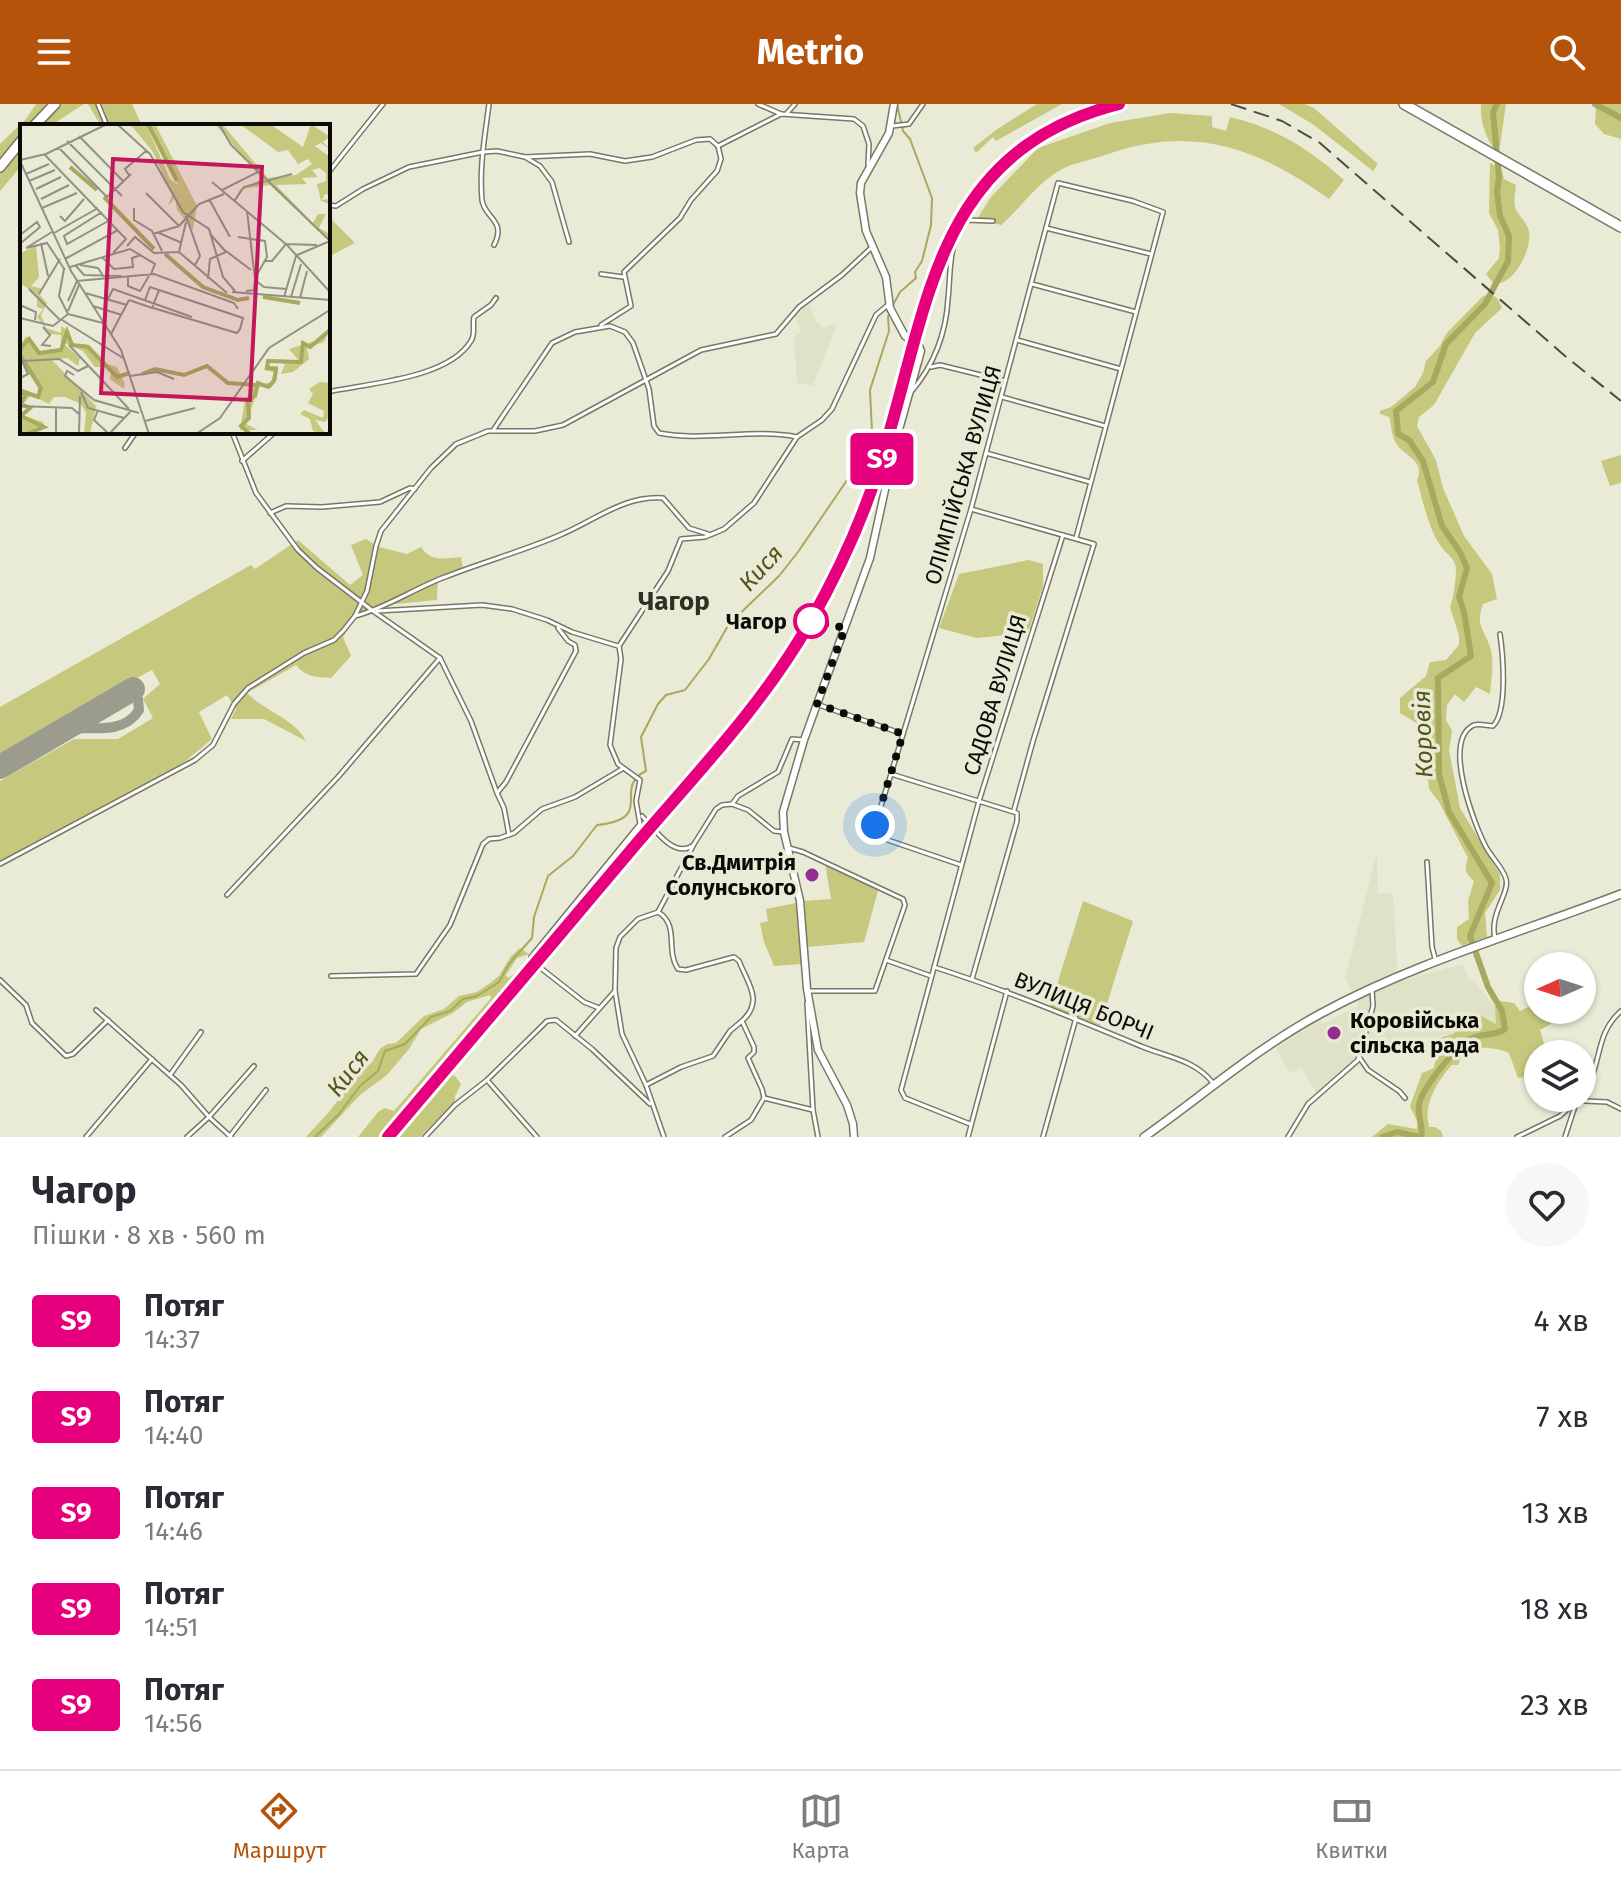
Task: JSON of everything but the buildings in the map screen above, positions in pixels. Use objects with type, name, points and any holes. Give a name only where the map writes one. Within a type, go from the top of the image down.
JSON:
[{"type":"highway","points":[[36,124],[55,104]]},
{"type":"highway","points":[[1404,104],[1621,227]]},
{"type":"highway","points":[[0,167],[20,142]]},
{"type":"main road","points":[[1144,1137],[1287,1034],[1372,989],[1460,952],[1621,894]]},
{"type":"street","points":[[98,104],[106,124]]},
{"type":"street","points":[[330,170],[383,104]]},
{"type":"street","points":[[489,104],[483,152],[482,202],[496,223],[498,235],[494,245]]},
{"type":"street","points":[[758,104],[783,114],[854,119],[863,126],[869,144],[865,175]]},
{"type":"street","points":[[718,146],[783,114],[795,104]]},
{"type":"street","points":[[854,1137],[847,1105],[818,1050],[808,993],[800,901],[784,832],[783,812],[804,740],[870,558],[895,444],[921,350],[907,338],[890,308],[886,277],[864,225],[860,193],[860,184],[892,126],[894,104]]},
{"type":"street","points":[[892,126],[902,126],[912,121],[923,104]]},
{"type":"street","points":[[330,205],[409,167],[483,152],[497,151],[525,157],[590,154],[625,161],[652,157],[696,140],[710,139],[718,146],[721,159],[719,169],[682,215],[624,272],[631,306],[599,326],[567,335],[552,343],[493,430]]},
{"type":"street","points":[[525,157],[540,166],[552,182],[569,242]]},
{"type":"street","name":"ОЛІМПІЙСЬКА ВУЛИЦЯ","points":[[962,865],[876,836],[874,829],[971,509],[1057,184],[1101,193],[1163,212],[1152,255]]},
{"type":"street","points":[[908,395],[931,367],[947,309],[950,256],[956,237],[965,220],[993,221]]},
{"type":"street","points":[[1046,228],[1152,255],[1076,538]]},
{"type":"street","points":[[0,864],[198,758],[213,745],[232,708],[248,688],[308,651],[336,638],[355,616],[367,591],[379,534],[431,468],[456,444],[493,430],[535,431],[556,427],[707,348],[777,333],[799,307],[842,275],[872,247]]},
{"type":"street","points":[[601,274],[623,277]]},
{"type":"street","points":[[1032,284],[1136,312]]},
{"type":"street","points":[[330,392],[413,375],[445,364],[470,343],[474,317],[496,298]]},
{"type":"street","points":[[599,1008],[568,990],[533,962],[531,955],[641,823],[636,804],[639,779],[622,769],[613,757],[610,741],[621,659],[619,646],[668,571],[681,539],[712,534],[734,523],[754,503],[797,437],[832,409],[876,315],[890,308]]},
{"type":"street","points":[[599,326],[616,327],[628,335],[646,380],[654,426],[661,433],[797,437]]},
{"type":"street","points":[[1017,340],[1121,369]]},
{"type":"street","points":[[931,367],[940,365],[1006,381]]},
{"type":"street","points":[[1002,397],[1105,426]]},
{"type":"street","points":[[125,448],[135,434]]},
{"type":"street","points":[[233,434],[256,493],[290,541],[317,568],[440,658],[471,721],[504,808],[509,835]]},
{"type":"street","points":[[242,461],[273,434]]},
{"type":"street","points":[[986,453],[1091,482]]},
{"type":"street","points":[[270,513],[286,506],[322,507],[380,502],[410,488],[415,489]]},
{"type":"street","points":[[373,611],[444,577],[561,535],[610,509],[638,500],[663,498],[689,528],[712,534]]},
{"type":"street","points":[[971,509],[1094,544],[1014,810]]},
{"type":"street","name":"САДОВА ВУЛИЦЯ","points":[[970,1124],[907,1100],[902,1095],[979,801],[1063,535]]},
{"type":"street","points":[[355,616],[373,611],[482,605],[512,609],[619,646]]},
{"type":"street","points":[[497,793],[506,782],[576,651],[575,645],[568,642],[555,625]]},
{"type":"street","points":[[1495,939],[1493,921],[1507,883],[1485,844],[1464,792],[1460,759],[1463,743],[1471,728],[1478,724],[1493,726],[1498,721],[1504,681],[1500,634]]},
{"type":"street","points":[[227,895],[345,769],[440,658]]},
{"type":"street","points":[[817,704],[903,734]]},
{"type":"street","points":[[732,804],[739,795],[778,772],[792,739],[804,740]]},
{"type":"street","points":[[331,976],[416,974],[450,925],[480,848],[489,839],[509,835],[543,808],[575,797],[622,769]]},
{"type":"street","points":[[891,774],[1014,810],[1018,814],[972,979]]},
{"type":"street","points":[[664,1137],[646,1085],[622,1034],[615,991],[616,948],[620,937],[638,919],[658,912],[694,844],[716,809],[722,805],[732,804],[748,810],[774,831],[784,832]]},
{"type":"street","points":[[640,815],[676,849],[685,850],[694,844]]},
{"type":"street","points":[[789,848],[903,899],[905,905],[875,991],[808,993]]},
{"type":"street","points":[[1427,862],[1432,947],[1436,962]]},
{"type":"street","points":[[646,1085],[681,1067],[713,1056],[730,1031],[752,1011],[754,1002],[738,959],[730,956],[686,970],[679,969],[670,954],[671,928],[658,912]]},
{"type":"street","points":[[886,960],[931,976]]},
{"type":"street","name":"ВУЛИЦЯ БОРЧІ","points":[[934,967],[1007,991],[1197,1066],[1215,1086]]},
{"type":"street","points":[[0,980],[25,1003],[32,1023],[66,1056],[73,1054],[108,1020]]},
{"type":"street","points":[[1288,1137],[1308,1104],[1359,1057],[1373,1004],[1372,989]]},
{"type":"street","points":[[575,1036],[615,991]]},
{"type":"street","points":[[968,1137],[1007,991]]},
{"type":"street","points":[[808,993],[806,1023],[818,1137]]},
{"type":"street","points":[[96,1010],[170,1075],[230,1136],[266,1090]]},
{"type":"street","points":[[1596,1068],[1602,1036],[1621,1011]]},
{"type":"street","points":[[1043,1137],[1076,1018]]},
{"type":"street","points":[[425,1137],[455,1105],[487,1080],[547,1021],[556,1020],[592,1049],[653,1107]]},
{"type":"street","points":[[725,1137],[751,1120],[764,1098],[748,1058],[754,1047],[742,1021]]},
{"type":"street","points":[[170,1075],[201,1032]]},
{"type":"street","points":[[1359,1057],[1368,1070],[1405,1098]]},
{"type":"street","points":[[86,1137],[152,1059]]},
{"type":"street","points":[[187,1137],[254,1066]]},
{"type":"street","points":[[487,1080],[537,1137]]},
{"type":"street","points":[[764,1098],[813,1110]]},
{"type":"street","points":[[1596,1102],[1607,1102],[1621,1109]]},
{"type":"street","points":[[1517,1137],[1564,1112]]},
{"type":"street","points":[[1565,1137],[1574,1112]]},
{"type":"shaded area","points":[[809,302],[816,321],[823,328],[837,323],[813,386],[797,383],[794,337],[801,333],[794,314]]},
{"type":"shaded area","points":[[1377,852],[1378,894],[1393,893],[1398,982],[1463,964],[1469,979],[1476,983],[1495,1007],[1498,1019],[1496,1024],[1486,1019],[1453,1034],[1417,1040],[1403,1046],[1369,1040],[1361,1064],[1319,1096],[1301,1067],[1290,1073],[1276,1048],[1320,1020],[1323,1024],[1359,1005],[1345,978]]},
{"type":"green space","points":[[36,104],[84,104],[53,124],[21,124]]},
{"type":"green space","points":[[88,104],[132,104],[141,124],[100,124]]},
{"type":"green space","points":[[1037,104],[1062,104],[996,141],[993,137],[976,153],[973,148]]},
{"type":"green space","points":[[1279,104],[1305,104],[1314,108],[1378,164],[1373,171],[1314,125]]},
{"type":"green space","points":[[1481,104],[1506,104],[1500,146],[1493,147],[1487,137]]},
{"type":"green space","points":[[1594,104],[1621,104],[1621,139],[1604,134],[1595,124]]},
{"type":"green space","points":[[1170,113],[1212,116],[1212,127],[1226,131],[1230,117],[1262,127],[1305,149],[1344,180],[1329,199],[1276,166],[1249,154],[1223,146],[1167,141],[1137,146],[1060,170],[1001,225],[977,219],[991,197],[1038,148],[1110,123]]},
{"type":"green space","points":[[20,125],[20,167],[0,191],[0,144]]},
{"type":"green space","points":[[1490,163],[1502,170],[1504,179],[1516,185],[1515,207],[1529,232],[1525,257],[1515,273],[1494,284],[1486,274],[1499,258],[1500,248],[1498,230],[1489,213]]},
{"type":"green space","points":[[330,218],[355,243],[330,256]]},
{"type":"green space","points":[[1490,294],[1497,298],[1502,308],[1475,333],[1434,405],[1419,417],[1417,426],[1436,460],[1443,488],[1464,536],[1492,574],[1497,599],[1483,604],[1480,617],[1492,658],[1490,694],[1476,687],[1464,702],[1455,694],[1447,705],[1446,720],[1452,731],[1449,750],[1460,808],[1500,874],[1500,890],[1485,913],[1487,937],[1462,946],[1457,939],[1457,927],[1469,919],[1468,901],[1474,881],[1466,871],[1468,858],[1429,789],[1425,752],[1428,730],[1400,713],[1400,698],[1426,676],[1430,662],[1446,660],[1459,645],[1450,607],[1456,568],[1429,523],[1417,480],[1419,468],[1396,443],[1389,417],[1380,414],[1380,411],[1391,407],[1415,387],[1426,361],[1446,334],[1483,296]]},
{"type":"green space","points":[[1621,455],[1621,483],[1610,486],[1601,461]]},
{"type":"green space","points":[[366,539],[379,547],[407,554],[421,547],[434,557],[461,557],[463,568],[438,577],[437,600],[385,605],[357,614],[343,637],[351,656],[331,678],[316,677],[296,665],[247,693],[295,727],[306,741],[264,719],[231,719],[236,709],[227,695],[199,712],[212,739],[176,769],[11,858],[0,861],[0,781],[74,739],[118,739],[153,718],[143,699],[160,684],[152,670],[133,680],[130,677],[0,753],[0,707],[251,565],[255,569],[298,540],[350,585],[363,575],[351,545]]},
{"type":"green space","points":[[1029,560],[1043,564],[1043,586],[1028,633],[977,638],[939,628],[959,574]]},
{"type":"green space","points":[[825,863],[879,887],[864,942],[807,947],[803,901],[831,899]]},
{"type":"green space","points":[[1083,901],[1133,921],[1100,1026],[1050,1007]]},
{"type":"green space","points":[[796,903],[801,964],[774,966],[760,923],[768,921],[766,909]]},
{"type":"green space","points":[[520,948],[529,954],[517,958],[506,975],[508,978],[519,971],[522,973],[380,1137],[358,1137],[378,1112],[385,1108],[394,1111],[491,998],[490,995],[467,1002],[421,1029],[387,1075],[360,1095],[321,1137],[306,1137],[380,1049],[396,1043],[424,1016],[444,1009],[459,996],[477,992],[490,983]]},
{"type":"green space","points":[[1500,1001],[1514,1003],[1520,1011],[1524,1009],[1524,1024],[1551,1024],[1540,1030],[1543,1040],[1524,1040],[1524,1077],[1518,1078],[1509,1053],[1473,1048],[1463,1054],[1458,1065],[1452,1065],[1441,1078],[1430,1102],[1429,1127],[1441,1131],[1443,1137],[1372,1137],[1388,1124],[1417,1129],[1410,1106],[1422,1073],[1434,1068],[1438,1048],[1435,1039],[1453,1034],[1466,1023],[1473,1024],[1475,1016],[1480,1015],[1496,1024],[1495,1007]]},
{"type":"green space","points":[[451,1075],[461,1084],[455,1102],[420,1137],[398,1137]]},
{"type":"waterway","name":"Кися","points":[[893,305],[900,292],[916,278],[915,272],[922,261],[931,225],[932,198],[910,139],[903,131],[897,104]]},
{"type":"waterway","name":"Коровія","points":[[1421,1137],[1419,1105],[1442,1067],[1468,1041],[1505,1029],[1502,1011],[1488,987],[1470,936],[1492,883],[1449,812],[1439,774],[1438,678],[1471,656],[1459,597],[1467,568],[1442,526],[1423,461],[1409,440],[1398,434],[1396,411],[1433,382],[1446,344],[1485,304],[1508,261],[1509,236],[1500,216],[1497,192],[1499,177],[1493,112],[1497,104]]},
{"type":"waterway","points":[[1595,104],[1621,118]]},
{"type":"waterway","name":"Кися","points":[[315,1137],[339,1114],[360,1086],[378,1071],[385,1051],[405,1044],[431,1017],[450,1011],[463,999],[477,996],[499,982],[509,964],[532,938],[534,917],[548,876],[573,856],[597,825],[615,822],[630,810],[632,786],[636,778],[646,771],[641,737],[658,704],[666,695],[685,690],[709,659],[729,624],[779,576],[798,552],[856,467],[860,449],[872,432],[870,390],[889,331],[890,311]]},
{"type":"waterway","name":"Коровія","points":[[1382,1137],[1397,1132],[1419,1137]]},
{"type":"taxiway","points":[[67,728],[106,728],[125,723],[139,710],[138,699],[131,691]]},
{"type":"runway","points":[[0,767],[133,689]]},
{"type":"railway","points":[[388,1137],[733,731],[793,650],[830,585],[865,508],[927,298],[947,246],[973,199],[1009,159],[1056,127],[1118,104]]},
{"type":"railway","points":[[1231,104],[1282,121],[1320,143],[1621,401]]},
{"type":"train","name":"S9","points":[[388,1137],[741,720],[811,621],[865,508],[879,469],[933,277],[951,233],[965,210],[994,175],[1028,144],[1076,118],[1119,104]]},
{"type":"place","name":"Чагор","points":[[811,621]]},
{"type":"place","name":"Св.Дмитрія Солунського","points":[[812,875]]},
{"type":"place","name":"Коровійська сільска рада","points":[[1334,1033]]},
{"type":"district","name":"Чагор","points":[[674,601]]},
{"type":"route","points":[[811,621],[845,628],[817,704],[903,734],[875,825]]}]
